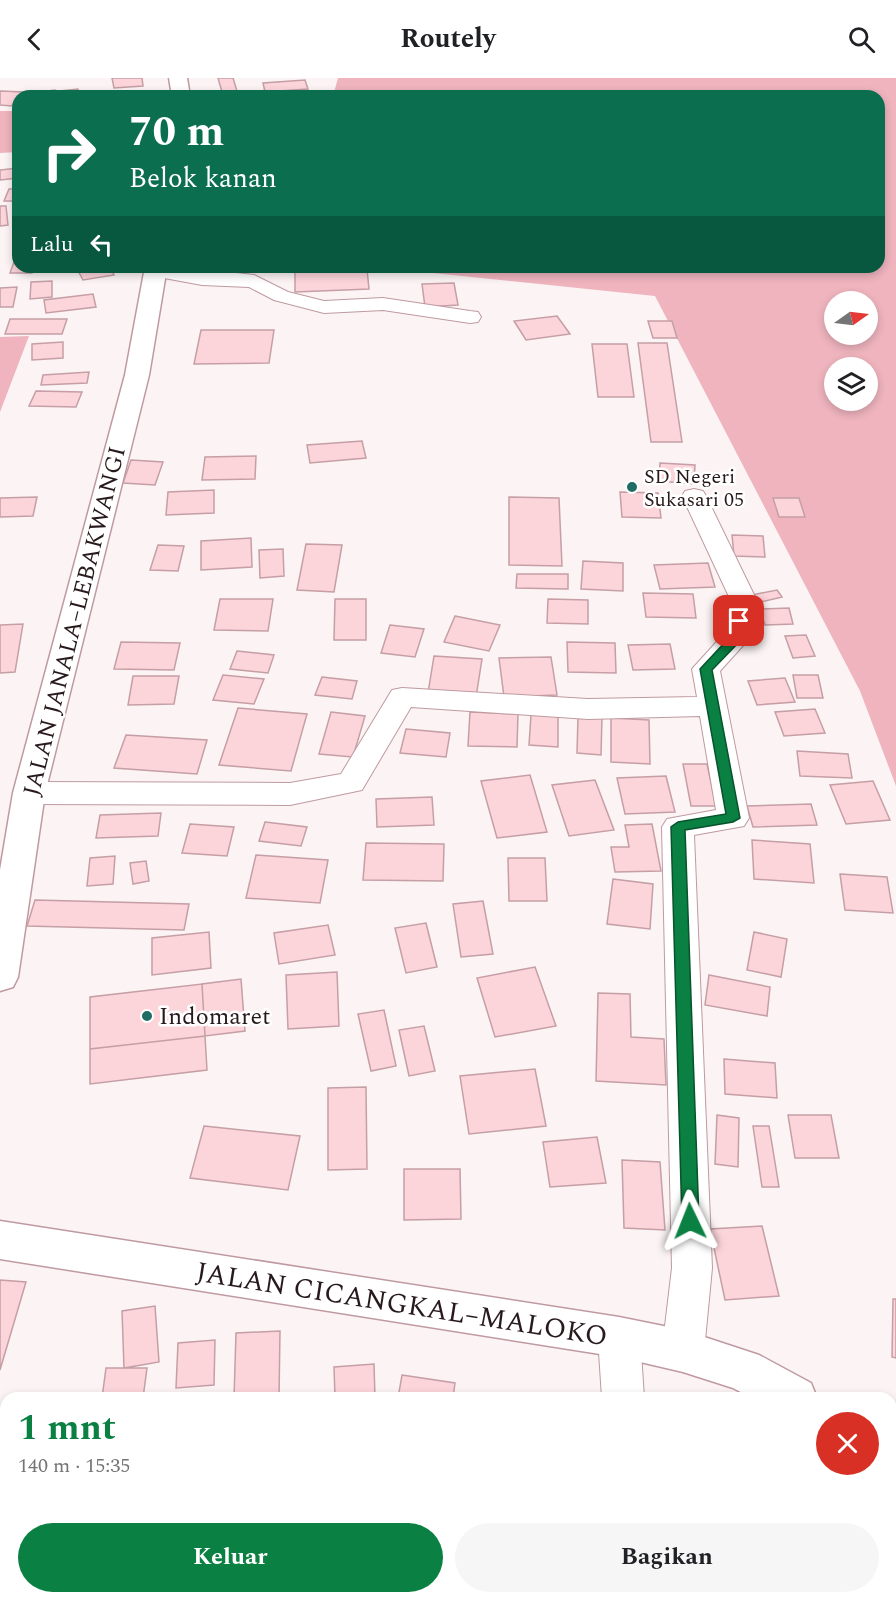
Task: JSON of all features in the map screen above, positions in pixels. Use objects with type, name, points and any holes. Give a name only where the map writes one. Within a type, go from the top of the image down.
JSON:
[{"type":"main road","name":"JALAN JANALA–LEBAKWANGI","points":[[0,976],[29,793],[137,375],[154,273]]},
{"type":"main road","name":"JALAN CICANGKAL–MALOKO","points":[[0,1240],[618,1337],[683,1351],[743,1370],[784,1392]]},
{"type":"street","points":[[174,273],[202,279],[227,278],[254,281],[281,296],[324,307],[383,304],[470,317]]},
{"type":"street","points":[[683,1351],[692,1268],[678,827],[733,818],[706,669],[734,640],[744,601],[694,496]]},
{"type":"street","points":[[29,793],[290,794],[351,783],[402,697],[588,709],[713,706]]},
{"type":"street","points":[[618,1337],[623,1392]]},
{"type":"shaded area","points":[[338,78],[896,78],[896,786],[860,691],[655,296],[433,273],[885,273],[885,90],[335,90]]},
{"type":"shaded area","points":[[0,111],[12,111],[12,152],[0,153]]},
{"type":"shaded area","points":[[29,336],[0,412],[0,337]]},
{"type":"building","points":[[112,78],[142,78],[143,86],[114,88]]},
{"type":"building","points":[[218,78],[233,78],[237,90],[221,90]]},
{"type":"building","points":[[305,80],[308,89],[265,90],[263,83]]},
{"type":"building","points":[[0,91],[12,92],[12,106],[0,105]]},
{"type":"building","points":[[12,169],[12,179],[0,180],[0,170]]},
{"type":"building","points":[[9,189],[12,189],[12,201],[4,201]]},
{"type":"building","points":[[0,206],[6,206],[8,225],[0,226]]},
{"type":"building","points":[[79,273],[113,273],[114,275],[83,280]]},
{"type":"building","points":[[295,273],[367,273],[369,289],[295,292]]},
{"type":"building","points":[[52,281],[52,297],[30,299],[31,282]]},
{"type":"building","points":[[454,283],[458,305],[425,307],[422,284]]},
{"type":"building","points":[[17,287],[13,307],[0,307],[0,288]]},
{"type":"building","points":[[93,294],[96,307],[46,313],[44,300]]},
{"type":"building","points":[[557,316],[570,334],[526,340],[514,321]]},
{"type":"building","points":[[10,319],[67,319],[62,334],[5,334]]},
{"type":"building","points":[[648,321],[672,321],[677,338],[653,338]]},
{"type":"building","points":[[201,330],[274,330],[269,363],[194,364]]},
{"type":"building","points":[[63,342],[63,358],[32,360],[32,344]]},
{"type":"building","points":[[638,343],[667,343],[682,442],[651,442]]},
{"type":"building","points":[[592,344],[627,344],[634,397],[598,397]]},
{"type":"building","points":[[89,372],[87,383],[41,385],[43,375]]},
{"type":"building","points":[[36,391],[82,392],[76,407],[29,406]]},
{"type":"building","points":[[362,441],[366,458],[310,463],[307,445]]},
{"type":"building","points":[[256,456],[255,479],[202,480],[205,457]]},
{"type":"building","points":[[131,460],[163,462],[155,485],[123,483]]},
{"type":"building","points":[[660,463],[695,465],[694,484],[659,481]]},
{"type":"building","points":[[214,490],[214,513],[166,515],[168,492]]},
{"type":"building","points":[[620,492],[658,493],[661,518],[622,517]]},
{"type":"building","points":[[37,497],[33,516],[0,517],[0,498]]},
{"type":"building","points":[[509,497],[559,498],[562,566],[509,565]]},
{"type":"building","points":[[773,498],[799,498],[805,517],[779,517]]},
{"type":"building","points":[[732,535],[763,536],[765,557],[734,556]]},
{"type":"building","points":[[251,538],[252,567],[201,570],[201,541]]},
{"type":"building","points":[[306,544],[342,545],[334,592],[297,590]]},
{"type":"building","points":[[158,545],[184,546],[178,571],[150,570]]},
{"type":"building","points":[[283,549],[284,576],[260,578],[259,550]]},
{"type":"building","points":[[583,561],[623,563],[623,591],[581,589]]},
{"type":"building","points":[[708,563],[715,587],[660,589],[654,565]]},
{"type":"building","points":[[517,574],[568,574],[568,589],[516,588]]},
{"type":"building","points":[[777,590],[782,597],[757,603],[752,595]]},
{"type":"building","points":[[643,593],[693,594],[696,618],[646,617]]},
{"type":"building","points":[[220,599],[273,599],[268,631],[214,630]]},
{"type":"building","points":[[335,599],[366,599],[366,640],[334,640]]},
{"type":"building","points":[[548,599],[588,600],[588,624],[547,623]]},
{"type":"building","points":[[789,608],[793,624],[765,625],[760,609]]},
{"type":"building","points":[[455,616],[500,625],[489,651],[444,642]]},
{"type":"building","points":[[23,624],[15,672],[0,673],[0,625]]},
{"type":"building","points":[[390,625],[424,629],[415,657],[381,653]]},
{"type":"building","points":[[806,635],[815,656],[793,658],[785,636]]},
{"type":"building","points":[[121,642],[180,643],[174,670],[114,669]]},
{"type":"building","points":[[567,642],[615,643],[616,673],[568,672]]},
{"type":"building","points":[[670,644],[675,669],[633,670],[628,645]]},
{"type":"building","points":[[237,651],[274,655],[268,673],[230,669]]},
{"type":"building","points":[[434,656],[482,659],[476,697],[428,693]]},
{"type":"building","points":[[551,657],[557,695],[504,697],[499,658]]},
{"type":"building","points":[[223,675],[264,679],[254,704],[213,700]]},
{"type":"building","points":[[793,675],[818,675],[823,698],[797,698]]},
{"type":"building","points":[[133,676],[179,676],[174,704],[128,705]]},
{"type":"building","points":[[322,677],[357,681],[352,699],[315,695]]},
{"type":"building","points":[[785,678],[795,702],[757,705],[748,681]]},
{"type":"building","points":[[238,708],[307,714],[291,771],[219,765]]},
{"type":"building","points":[[815,709],[825,733],[784,736],[775,712]]},
{"type":"building","points":[[331,712],[365,716],[353,757],[319,754]]},
{"type":"building","points":[[470,712],[518,714],[517,747],[468,746]]},
{"type":"building","points":[[531,715],[558,716],[558,747],[529,745]]},
{"type":"building","points":[[578,716],[602,717],[601,755],[577,753]]},
{"type":"building","points":[[611,718],[649,720],[650,764],[611,762]]},
{"type":"building","points":[[406,729],[450,733],[446,757],[400,753]]},
{"type":"building","points":[[126,735],[207,740],[197,774],[114,768]]},
{"type":"building","points":[[797,751],[848,754],[852,778],[800,776]]},
{"type":"building","points":[[683,764],[707,764],[716,806],[691,806]]},
{"type":"building","points":[[530,775],[547,832],[497,838],[481,781]]},
{"type":"building","points":[[666,776],[675,812],[625,814],[617,778]]},
{"type":"building","points":[[595,780],[614,830],[569,836],[552,785]]},
{"type":"building","points":[[873,781],[890,820],[846,824],[830,785]]},
{"type":"building","points":[[432,797],[434,825],[377,827],[376,799]]},
{"type":"building","points":[[811,804],[817,825],[753,827],[747,806]]},
{"type":"building","points":[[161,813],[158,836],[96,838],[100,815]]},
{"type":"building","points":[[265,822],[307,827],[301,846],[259,841]]},
{"type":"building","points":[[190,824],[234,827],[227,856],[182,853]]},
{"type":"building","points":[[652,824],[661,871],[615,872],[611,847],[629,847],[625,825]]},
{"type":"building","points":[[752,840],[810,844],[814,883],[754,879]]},
{"type":"building","points":[[366,843],[444,844],[443,881],[363,880]]},
{"type":"building","points":[[256,855],[328,860],[320,903],[246,898]]},
{"type":"building","points":[[115,856],[113,884],[87,886],[90,858]]},
{"type":"building","points":[[508,858],[545,858],[547,901],[509,901]]},
{"type":"building","points":[[146,861],[149,881],[133,884],[130,863]]},
{"type":"building","points":[[840,874],[887,877],[893,913],[845,910]]},
{"type":"building","points":[[613,879],[653,884],[650,929],[607,924]]},
{"type":"building","points":[[35,900],[189,904],[184,930],[27,926]]},
{"type":"building","points":[[483,901],[493,954],[461,957],[453,904]]},
{"type":"building","points":[[426,923],[437,967],[406,973],[395,928]]},
{"type":"building","points":[[328,925],[335,955],[279,964],[274,933]]},
{"type":"building","points":[[209,932],[211,968],[152,975],[152,938]]},
{"type":"building","points":[[754,932],[787,939],[781,977],[747,970]]},
{"type":"building","points":[[535,967],[556,1026],[495,1037],[477,978]]},
{"type":"building","points":[[337,972],[339,1026],[288,1029],[286,975]]},
{"type":"building","points":[[709,975],[770,987],[767,1016],[705,1005]]},
{"type":"building","points":[[241,979],[245,1031],[205,1036],[202,984]]},
{"type":"building","name":"Indomaret","points":[[202,984],[205,1036],[90,1049],[90,997]]},
{"type":"building","points":[[598,993],[630,994],[631,1037],[664,1039],[666,1085],[596,1081]]},
{"type":"building","points":[[384,1010],[396,1066],[371,1071],[358,1014]]},
{"type":"building","points":[[424,1026],[435,1071],[409,1076],[399,1030]]},
{"type":"building","points":[[205,1036],[207,1070],[90,1084],[90,1049]]},
{"type":"building","points":[[724,1059],[775,1063],[777,1098],[725,1094]]},
{"type":"building","points":[[535,1069],[546,1126],[469,1134],[460,1076]]},
{"type":"building","points":[[366,1087],[367,1169],[328,1170],[328,1088]]},
{"type":"building","points":[[717,1115],[739,1118],[738,1167],[715,1164]]},
{"type":"building","points":[[788,1115],[831,1115],[839,1158],[795,1158]]},
{"type":"building","points":[[204,1126],[300,1136],[288,1190],[190,1178]]},
{"type":"building","points":[[753,1126],[769,1126],[779,1187],[762,1187]]},
{"type":"building","points":[[597,1137],[606,1183],[550,1187],[543,1142]]},
{"type":"building","points":[[622,1160],[660,1162],[665,1230],[624,1228]]},
{"type":"building","points":[[404,1169],[460,1169],[461,1219],[404,1220]]},
{"type":"building","points":[[762,1226],[779,1296],[725,1300],[710,1229]]},
{"type":"building","points":[[0,1280],[26,1282],[0,1370]]},
{"type":"building","points":[[893,1299],[896,1299],[896,1358],[892,1357]]},
{"type":"building","points":[[155,1306],[159,1362],[124,1368],[122,1311]]},
{"type":"building","points":[[280,1331],[279,1392],[234,1392],[236,1333]]},
{"type":"building","points":[[215,1340],[214,1385],[176,1388],[178,1343]]},
{"type":"building","points":[[374,1364],[375,1392],[335,1392],[334,1367]]},
{"type":"building","points":[[106,1368],[147,1368],[144,1392],[103,1392]]},
{"type":"building","points":[[402,1375],[455,1383],[454,1392],[399,1392]]},
{"type":"place","name":"SD Negeri Sukasari 05","points":[[632,487]]},
{"type":"place","name":"Indomaret","points":[[147,1016]]},
{"type":"route","points":[[690,1221],[678,827],[733,818],[706,669],[734,640],[739,621]]}]
